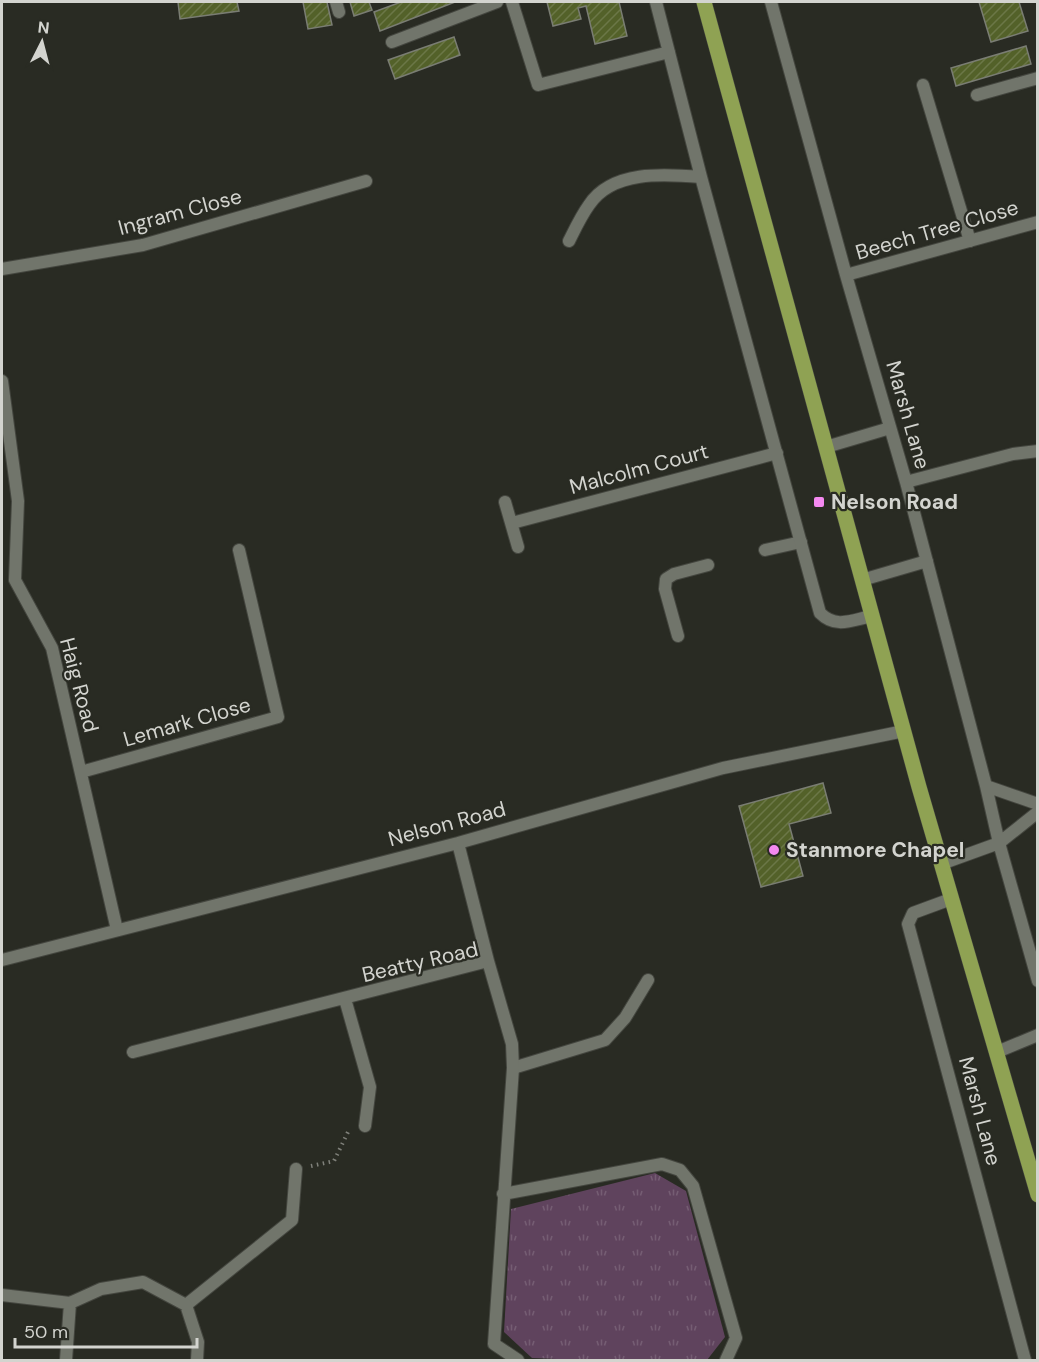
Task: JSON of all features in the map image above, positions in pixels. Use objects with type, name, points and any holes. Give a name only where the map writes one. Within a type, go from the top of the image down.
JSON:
[{"type":"main road","name":"Marsh Lane","points":[[704,2],[941,864],[1038,1195]]},
{"type":"street","points":[[392,42],[497,2]]},
{"type":"street","points":[[512,2],[538,86],[669,52]]},
{"type":"street","points":[[656,2],[701,177],[820,613],[827,620],[838,622],[872,616]]},
{"type":"street","name":"Marsh Lane","points":[[771,2],[906,482],[999,843],[1038,981]]},
{"type":"street","points":[[977,95],[1038,78]]},
{"type":"street","points":[[923,85],[970,241]]},
{"type":"street","points":[[568,241],[589,204],[604,188],[631,178],[673,175],[701,177]]},
{"type":"street","name":"Ingram Close","points":[[2,269],[143,244],[366,181]]},
{"type":"street","name":"Beech Tree Close","points":[[846,275],[1038,222]]},
{"type":"street","name":"Haig Road","points":[[2,381],[18,501],[15,580],[52,648],[117,930]]},
{"type":"street","points":[[826,447],[890,428]]},
{"type":"street","points":[[906,482],[1013,454],[1038,451]]},
{"type":"street","name":"Malcolm Court","points":[[512,523],[777,453]]},
{"type":"street","points":[[505,502],[518,547]]},
{"type":"street","points":[[765,550],[801,542]]},
{"type":"street","name":"Lemark Close","points":[[81,772],[278,717],[239,550]]},
{"type":"street","points":[[862,580],[927,561]]},
{"type":"street","points":[[678,636],[665,589],[666,579],[674,574],[708,565]]},
{"type":"street","name":"Nelson Road","points":[[2,960],[458,843],[723,768],[904,731]]},
{"type":"street","points":[[986,786],[1038,804]]},
{"type":"street","points":[[941,864],[999,843],[1038,812]]},
{"type":"street","points":[[458,843],[488,961]]},
{"type":"street","name":"Marsh Lane","points":[[951,899],[913,913],[908,924],[1025,1360]]},
{"type":"street","name":"Beatty Road","points":[[133,1052],[488,961],[512,1044],[513,1068],[494,1344],[518,1360]]},
{"type":"street","points":[[513,1068],[605,1040],[625,1018],[648,980]]},
{"type":"street","points":[[345,999],[370,1087],[365,1126]]},
{"type":"street","name":"Marsh Lane","points":[[997,1052],[1038,1035]]},
{"type":"street","points":[[503,1194],[663,1164],[680,1170],[693,1186],[736,1338],[726,1360]]},
{"type":"street","points":[[186,1305],[292,1220],[296,1170]]},
{"type":"street","points":[[2,1295],[70,1303],[101,1289],[143,1282],[186,1305],[198,1342],[197,1360]]},
{"type":"street","points":[[66,1360],[70,1303]]},
{"type":"path","points":[[296,1170],[334,1161],[348,1132],[365,1126]]},
{"type":"green space","points":[[655,1173],[686,1191],[725,1337],[707,1360],[532,1358],[504,1332],[511,1209]]},
{"type":"building","points":[[178,2],[237,2],[239,11],[180,19]]},
{"type":"building","points":[[303,2],[327,2],[332,25],[308,29]]},
{"type":"building","points":[[350,2],[369,2],[372,10],[354,16]]},
{"type":"building","points":[[401,2],[455,2],[380,31],[374,12]]},
{"type":"building","points":[[547,2],[619,2],[627,36],[595,44],[586,6],[578,8],[581,19],[553,26]]},
{"type":"building","points":[[979,2],[1019,2],[1028,31],[991,42]]},
{"type":"building","points":[[454,37],[460,55],[395,79],[388,60]]},
{"type":"building","points":[[1026,46],[1031,64],[956,86],[951,68]]},
{"type":"building","name":"Stanmore Chapel","points":[[823,783],[831,813],[789,824],[803,876],[761,887],[739,806]]},
{"type":"place","name":"Nelson Road","points":[[819,502]]},
{"type":"place","name":"Stanmore Chapel","points":[[774,850]]}]
